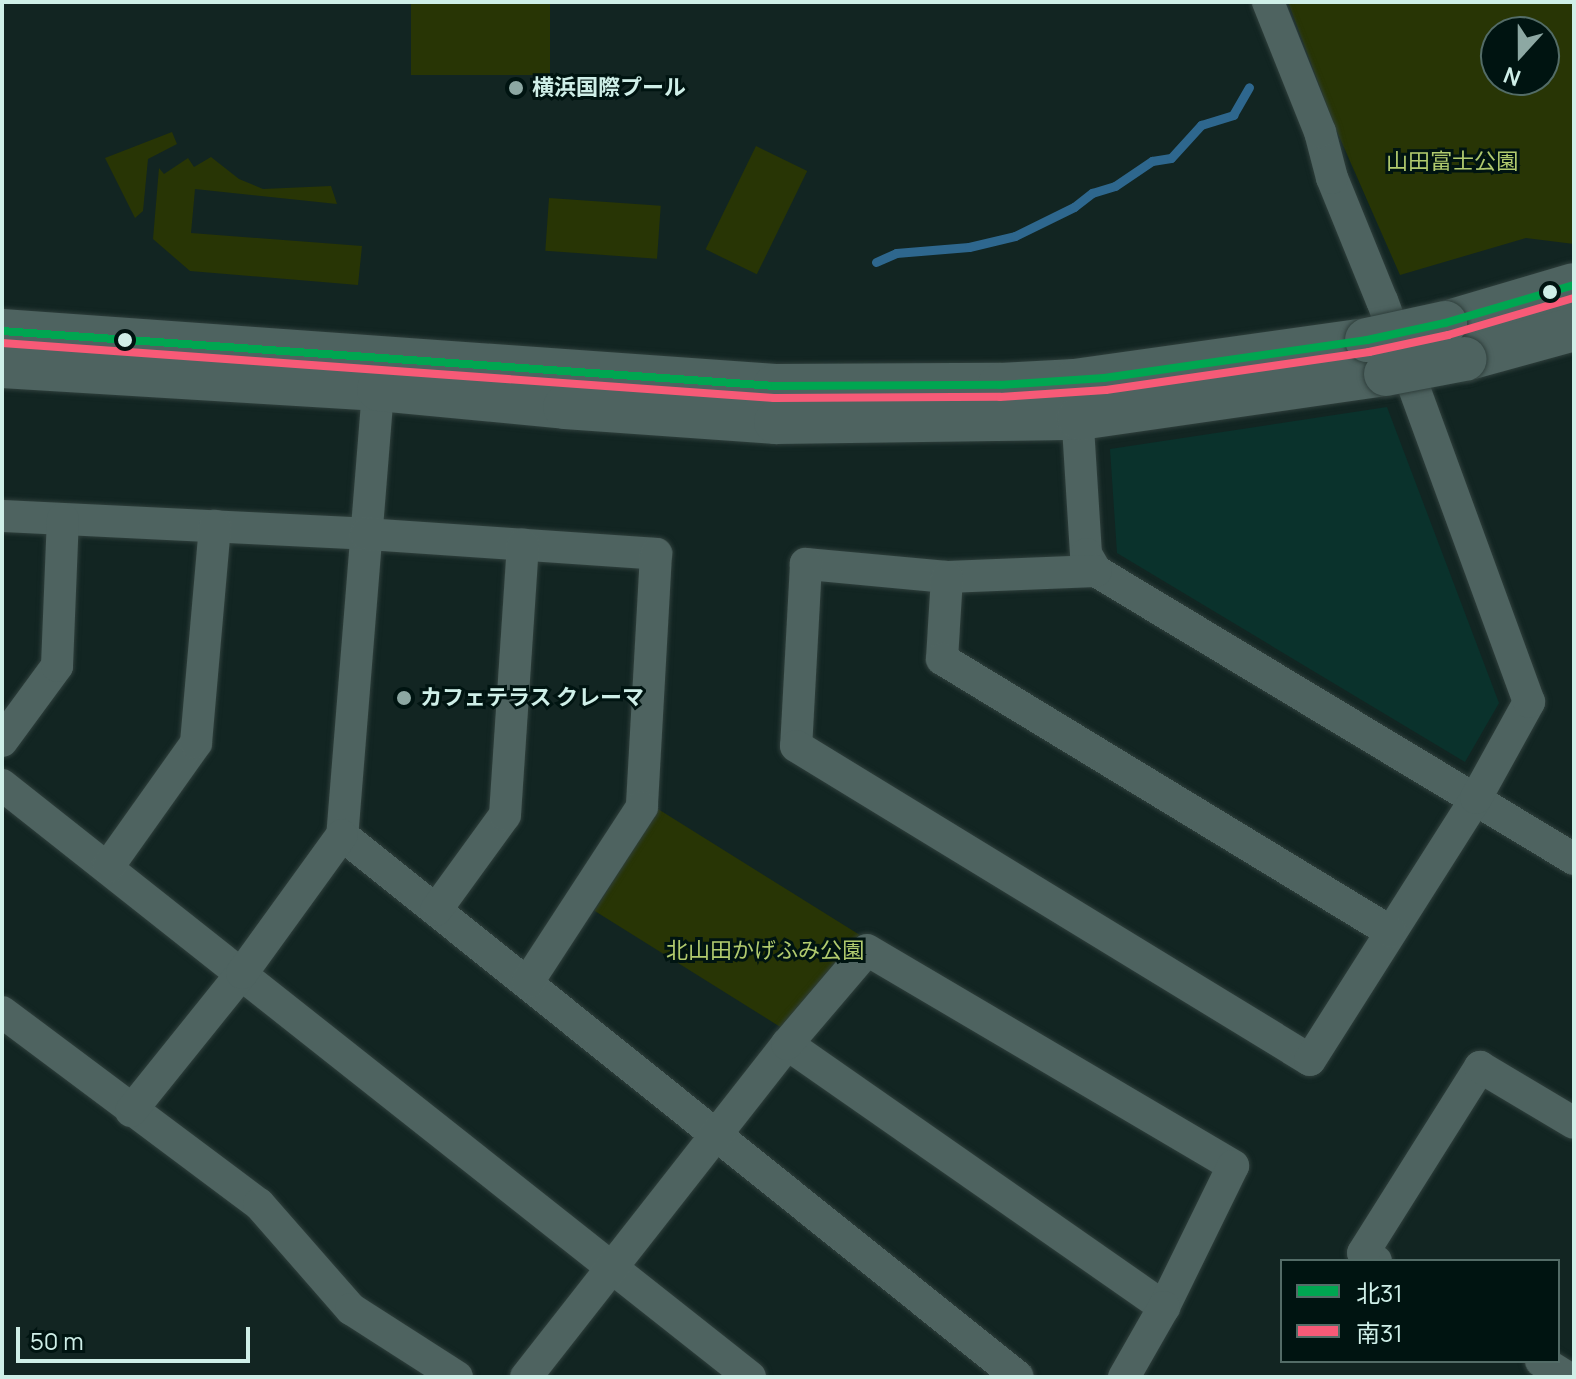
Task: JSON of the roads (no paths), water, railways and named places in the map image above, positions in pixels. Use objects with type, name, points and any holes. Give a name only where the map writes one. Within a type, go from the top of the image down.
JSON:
[{"type":"street","points":[[1096,571],[947,577],[806,564],[796,746],[1310,1060],[1476,798],[1529,702],[1382,301],[1332,178],[1320,132],[1268,2]]},
{"type":"street","points":[[1455,341],[1574,285]]},
{"type":"street","points":[[2,331],[776,422],[1077,399],[1376,357],[1455,341],[1574,329]]},
{"type":"street","points":[[2,366],[380,374]]},
{"type":"street","points":[[131,1111],[242,973],[342,835],[380,374]]},
{"type":"street","points":[[1077,399],[1086,554],[1096,571],[1574,859]]},
{"type":"street","points":[[2,516],[366,534],[656,554],[642,807],[528,982]]},
{"type":"street","points":[[2,741],[57,666],[63,519]]},
{"type":"street","points":[[108,867],[196,743],[215,526]]},
{"type":"street","points":[[436,910],[505,815],[523,545]]},
{"type":"street","points":[[947,577],[942,659],[1391,932]]},
{"type":"street","points":[[2,785],[750,1377]]},
{"type":"street","points":[[342,835],[719,1134],[1018,1377]]},
{"type":"street","points":[[526,1377],[787,1044],[867,950],[1233,1166],[1164,1307],[1124,1377]]},
{"type":"street","points":[[2,1012],[259,1204],[351,1309],[457,1377]]},
{"type":"street","points":[[787,1044],[1164,1307]]},
{"type":"street","points":[[1373,1259],[1363,1253],[1480,1067],[1574,1123]]},
{"type":"street","points":[[1544,1363],[1567,1377]]},
{"type":"waterway","points":[[876,262],[896,253],[969,247],[1015,236],[1074,207],[1092,193],[1115,186],[1152,161],[1171,158],[1201,125],[1233,115],[1249,87]]},
{"type":"place","name":"横浜国際プール","points":[[516,88]]},
{"type":"place","name":"カフェテラス クレーマ","points":[[404,698]]},
{"type":"park label","name":"山田富士公園","points":[[1452,162]]},
{"type":"park label","name":"北山田かげふみ公園","points":[[765,951]]}]
